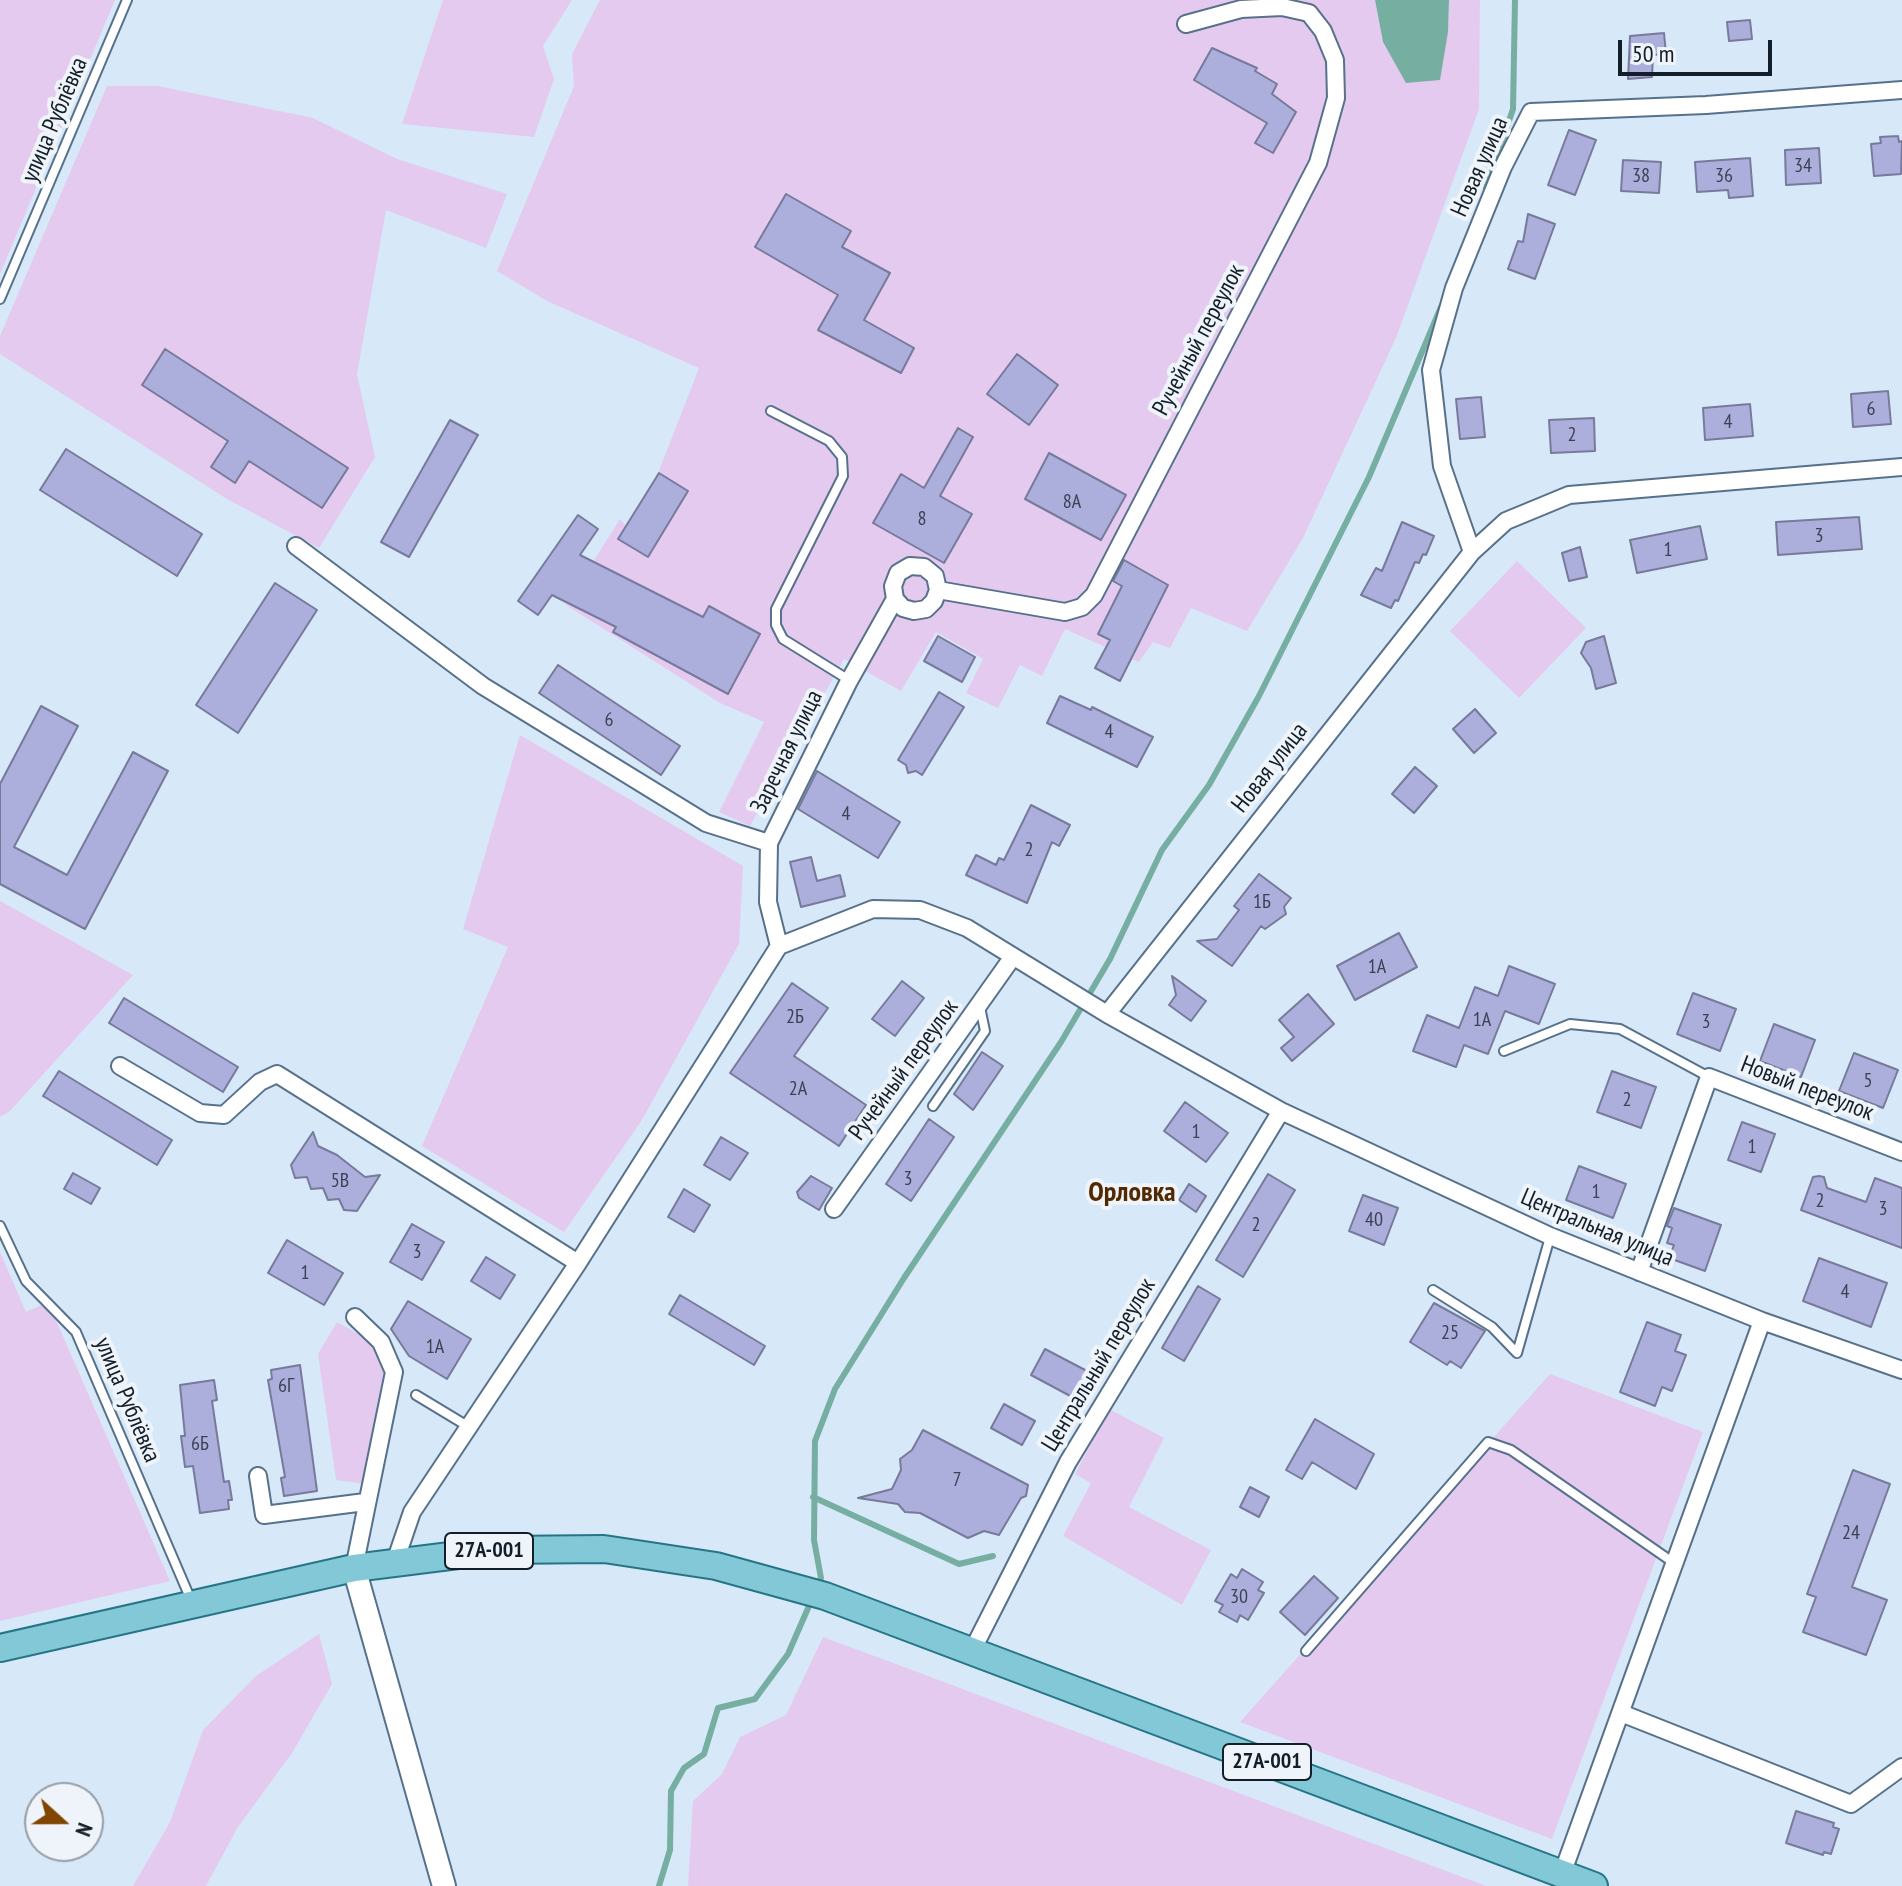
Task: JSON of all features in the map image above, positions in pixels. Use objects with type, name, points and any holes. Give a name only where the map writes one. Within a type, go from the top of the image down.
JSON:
[{"type":"main road","name":"27А-001","points":[[0,1648],[354,1568],[395,1562],[498,1550],[604,1549],[702,1563],[825,1596],[1594,1886]]},
{"type":"street","name":"Ручейный переулок","points":[[938,590],[1065,612],[1082,607],[1094,595],[1318,163],[1336,98],[1335,60],[1323,31],[1309,13],[1282,7],[1241,9],[1186,24]]},
{"type":"street","name":"Новая улица","points":[[1472,552],[1442,466],[1431,370],[1454,288],[1503,167],[1531,112],[1706,105],[1902,90]]},
{"type":"street","name":"Новая улица","points":[[1107,1014],[1472,552],[1506,521],[1569,495],[1902,467]]},
{"type":"street","points":[[296,546],[483,686],[706,823],[769,843]]},
{"type":"street","name":"Заречная улица","points":[[779,946],[768,902],[769,843],[849,681],[895,599],[893,586],[898,573],[910,566],[924,567],[935,576],[938,590]]},
{"type":"street","points":[[895,599],[903,608],[914,611],[926,609],[934,601],[938,590]]},
{"type":"street","points":[[395,1562],[412,1512],[578,1263],[779,946],[873,909],[920,910],[967,928],[1107,1014]]},
{"type":"street","name":"Ручейный переулок","points":[[834,1209],[1012,958]]},
{"type":"street","name":"Центральная улица","points":[[1107,1014],[1281,1111],[1550,1236],[1762,1321],[1902,1370]]},
{"type":"street","points":[[120,1066],[200,1113],[224,1115],[260,1082],[277,1074],[578,1263]]},
{"type":"street","name":"Новый переулок","points":[[1639,1272],[1709,1077],[1902,1152]]},
{"type":"street","name":"Центральный переулок","points":[[972,1651],[1068,1462],[1281,1111]]},
{"type":"street","points":[[355,1317],[381,1342],[394,1372],[365,1502],[354,1568],[444,1886]]},
{"type":"street","points":[[1562,1874],[1762,1321]]},
{"type":"street","points":[[258,1476],[264,1515],[365,1502]]},
{"type":"street","points":[[1621,1713],[1851,1804],[1902,1767]]},
{"type":"lane","name":"улица Рублёвка","points":[[0,299],[127,0]]},
{"type":"lane","points":[[771,411],[829,441],[842,457],[843,476],[776,609],[776,625],[783,639],[849,681]]},
{"type":"lane","points":[[933,1106],[985,1031],[980,1006]]},
{"type":"lane","points":[[1504,1051],[1570,1024],[1620,1029],[1709,1077]]},
{"type":"lane","name":"улица Рублёвка","points":[[0,1226],[26,1281],[76,1332],[193,1604]]},
{"type":"lane","points":[[1433,1290],[1492,1327],[1517,1353],[1550,1236]]},
{"type":"lane","points":[[416,1395],[469,1427]]},
{"type":"lane","points":[[1306,1651],[1488,1442],[1511,1450],[1675,1564]]},
{"type":"shaded area","points":[[0,0],[115,0],[0,274]]},
{"type":"shaded area","points":[[443,0],[572,0],[543,46],[554,79],[534,137],[402,124]]},
{"type":"shaded area","points":[[600,0],[1375,0],[1383,42],[1448,32],[1449,0],[1480,0],[1479,109],[1396,338],[1303,538],[1247,631],[1191,608],[1170,648],[1153,642],[1139,662],[1065,629],[1042,676],[1020,665],[998,708],[966,693],[983,659],[936,632],[901,691],[844,659],[750,826],[719,812],[764,722],[720,703],[566,605],[620,519],[634,535],[699,368],[547,301],[497,271],[574,86],[572,54]]},
{"type":"shaded area","points":[[1375,0],[1449,0],[1448,32],[1440,80],[1406,83],[1383,42]]},
{"type":"shaded area","points":[[107,86],[158,86],[313,118],[397,159],[507,194],[486,248],[386,210],[357,374],[375,457],[319,548],[227,499],[0,354],[0,336]]},
{"type":"shaded area","points":[[1517,561],[1586,628],[1519,698],[1450,631]]},
{"type":"shaded area","points":[[520,735],[743,866],[739,944],[642,1120],[564,1232],[422,1146],[508,947],[463,929]]},
{"type":"shaded area","points":[[0,901],[133,975],[10,1111],[0,1117]]},
{"type":"shaded area","points":[[0,1252],[26,1312],[48,1302],[170,1581],[0,1621]]},
{"type":"shaded area","points":[[337,1322],[360,1335],[375,1349],[384,1370],[365,1484],[336,1480],[318,1354]]},
{"type":"shaded area","points":[[1550,1374],[1703,1432],[1552,1839],[1240,1722]]},
{"type":"shaded area","points":[[1109,1409],[1164,1438],[1129,1507],[1211,1550],[1182,1605],[1063,1536],[1091,1483],[1075,1474]]},
{"type":"shaded area","points":[[319,1634],[332,1684],[292,1753],[238,1827],[206,1886],[133,1886],[170,1822],[203,1730],[256,1676]]},
{"type":"shaded area","points":[[823,1637],[1486,1886],[688,1886],[693,1801],[722,1774],[740,1737],[786,1715]]},
{"type":"building","points":[[1750,20],[1752,39],[1729,41],[1727,22]]},
{"type":"building","points":[[1664,33],[1666,54],[1653,55],[1652,77],[1628,79],[1630,36]]},
{"type":"building","points":[[1212,48],[1257,68],[1255,71],[1277,84],[1272,94],[1296,112],[1273,153],[1255,143],[1267,123],[1194,80]]},
{"type":"building","points":[[1569,130],[1596,140],[1575,195],[1548,185]]},
{"type":"building","points":[[1898,136],[1899,142],[1902,141],[1901,174],[1874,176],[1871,144],[1881,143],[1880,137]]},
{"type":"building","points":[[1819,148],[1821,183],[1786,185],[1785,150]]},
{"type":"building","points":[[1750,158],[1753,196],[1729,198],[1728,190],[1697,192],[1695,162]]},
{"type":"building","points":[[1623,160],[1661,162],[1659,193],[1621,191]]},
{"type":"building","points":[[786,194],[851,231],[842,247],[890,273],[864,320],[914,348],[901,373],[818,330],[838,295],[755,247]]},
{"type":"building","points":[[1528,214],[1555,224],[1535,279],[1508,269],[1518,241],[1523,242]]},
{"type":"building","points":[[165,349],[348,468],[322,508],[249,461],[235,483],[211,467],[228,441],[142,385]]},
{"type":"building","points":[[1017,354],[1058,385],[1029,425],[987,394]]},
{"type":"building","points":[[1888,391],[1891,424],[1853,427],[1851,394]]},
{"type":"building","points":[[1481,397],[1485,437],[1460,439],[1456,399]]},
{"type":"building","points":[[1750,404],[1753,436],[1705,440],[1703,408]]},
{"type":"building","points":[[1594,418],[1595,451],[1551,453],[1549,420]]},
{"type":"building","points":[[450,420],[478,435],[409,557],[381,542]]},
{"type":"building","points":[[958,428],[973,437],[940,496],[972,514],[944,563],[873,523],[901,474],[924,488]]},
{"type":"building","points":[[66,449],[202,534],[177,576],[40,490]]},
{"type":"building","points":[[1049,453],[1126,495],[1101,540],[1025,499]]},
{"type":"building","points":[[659,473],[688,491],[648,557],[618,539]]},
{"type":"building","points":[[578,515],[598,529],[580,555],[703,617],[709,606],[760,634],[728,694],[613,632],[616,627],[552,595],[538,615],[518,601]]},
{"type":"building","points":[[1859,517],[1862,549],[1778,555],[1776,522]]},
{"type":"building","points":[[1402,522],[1434,536],[1426,555],[1423,554],[1419,563],[1415,562],[1398,601],[1395,600],[1391,608],[1361,595],[1376,568],[1382,571]]},
{"type":"building","points":[[1700,526],[1707,559],[1637,573],[1630,540]]},
{"type":"building","points":[[1580,547],[1587,577],[1569,581],[1562,553]]},
{"type":"building","points":[[1124,560],[1168,585],[1120,681],[1095,668],[1110,640],[1098,634],[1122,586],[1113,581]]},
{"type":"building","points":[[275,583],[317,610],[238,733],[196,705]]},
{"type":"building","points":[[938,636],[975,657],[962,682],[924,661]]},
{"type":"building","points":[[1604,636],[1616,683],[1596,689],[1591,668],[1581,653],[1586,642]]},
{"type":"building","points":[[558,665],[680,746],[661,775],[539,693]]},
{"type":"building","points":[[939,692],[964,707],[922,775],[916,771],[908,773],[906,765],[898,760]]},
{"type":"building","points":[[1060,696],[1091,710],[1092,707],[1153,737],[1137,767],[1047,723]]},
{"type":"building","points":[[41,706],[78,726],[14,847],[67,875],[133,752],[168,771],[85,929],[0,884],[0,784]]},
{"type":"building","points":[[1475,709],[1496,733],[1474,753],[1453,729]]},
{"type":"building","points":[[1415,767],[1437,786],[1414,813],[1392,794]]},
{"type":"building","points":[[817,771],[900,822],[878,858],[798,809]]},
{"type":"building","points":[[1031,805],[1070,825],[1059,846],[1052,842],[1027,903],[966,875],[976,855],[996,865],[999,858],[1004,860]]},
{"type":"building","points":[[811,857],[817,881],[840,875],[845,896],[801,907],[790,862]]},
{"type":"building","points":[[1259,874],[1291,898],[1284,907],[1286,914],[1265,929],[1261,926],[1232,966],[1197,941],[1217,939],[1239,910],[1234,906]]},
{"type":"building","points":[[1399,933],[1417,967],[1355,1000],[1337,966]]},
{"type":"building","points":[[1509,966],[1555,984],[1539,1024],[1505,1011],[1488,1054],[1464,1045],[1456,1067],[1413,1051],[1427,1015],[1459,1028],[1475,987],[1498,996]]},
{"type":"building","points":[[1172,976],[1206,1001],[1191,1021],[1169,1005],[1176,995]]},
{"type":"building","points":[[902,981],[924,998],[895,1036],[872,1019]]},
{"type":"building","points":[[792,983],[828,1008],[794,1056],[866,1105],[839,1146],[730,1073]]},
{"type":"building","points":[[1693,993],[1736,1009],[1720,1051],[1677,1034]]},
{"type":"building","points":[[1308,994],[1334,1024],[1292,1061],[1281,1048],[1294,1037],[1279,1020]]},
{"type":"building","points":[[124,998],[238,1067],[223,1092],[109,1023]]},
{"type":"building","points":[[1774,1024],[1815,1040],[1801,1077],[1760,1061]]},
{"type":"building","points":[[982,1052],[1003,1066],[973,1110],[954,1094]]},
{"type":"building","points":[[1854,1053],[1898,1070],[1883,1108],[1839,1091]]},
{"type":"building","points":[[59,1071],[172,1140],[157,1165],[43,1096]]},
{"type":"building","points":[[1612,1071],[1656,1087],[1641,1128],[1597,1112]]},
{"type":"building","points":[[1185,1102],[1228,1133],[1206,1162],[1164,1131]]},
{"type":"building","points":[[929,1119],[954,1137],[911,1201],[886,1184]]},
{"type":"building","points":[[1742,1122],[1775,1134],[1761,1172],[1728,1160]]},
{"type":"building","points":[[313,1132],[318,1146],[337,1155],[365,1177],[380,1175],[357,1211],[344,1210],[339,1199],[328,1200],[323,1188],[311,1189],[307,1177],[295,1178],[291,1165]]},
{"type":"building","points":[[721,1137],[748,1153],[730,1180],[704,1165]]},
{"type":"building","points":[[1579,1166],[1626,1184],[1613,1218],[1566,1200]]},
{"type":"building","points":[[73,1173],[100,1188],[91,1204],[64,1189]]},
{"type":"building","points":[[1268,1174],[1295,1190],[1243,1277],[1216,1260]]},
{"type":"building","points":[[811,1176],[832,1188],[819,1210],[799,1198],[797,1192]]},
{"type":"building","points":[[1813,1177],[1824,1177],[1827,1188],[1866,1202],[1875,1178],[1902,1188],[1902,1248],[1801,1210]]},
{"type":"building","points":[[1189,1184],[1206,1196],[1196,1212],[1179,1200]]},
{"type":"building","points":[[684,1189],[710,1205],[694,1232],[668,1217]]},
{"type":"building","points":[[1363,1195],[1398,1208],[1384,1245],[1349,1231]]},
{"type":"building","points":[[1674,1208],[1721,1225],[1705,1271],[1669,1258],[1674,1245],[1667,1243],[1672,1228],[1667,1226]]},
{"type":"building","points":[[412,1224],[444,1242],[422,1280],[390,1262]]},
{"type":"building","points":[[287,1240],[343,1273],[324,1305],[268,1273]]},
{"type":"building","points":[[486,1257],[515,1275],[500,1299],[471,1281]]},
{"type":"building","points":[[1819,1258],[1887,1283],[1871,1327],[1803,1301]]},
{"type":"building","points":[[1198,1286],[1220,1299],[1184,1361],[1162,1348]]},
{"type":"building","points":[[680,1295],[765,1346],[754,1365],[669,1314]]},
{"type":"building","points":[[408,1301],[471,1339],[447,1379],[409,1356],[391,1329]]},
{"type":"building","points":[[1434,1303],[1485,1331],[1461,1368],[1450,1361],[1447,1365],[1410,1342]]},
{"type":"building","points":[[1647,1322],[1681,1335],[1675,1351],[1686,1355],[1672,1391],[1662,1387],[1655,1406],[1620,1392]]},
{"type":"building","points":[[1045,1349],[1087,1371],[1074,1398],[1031,1375]]},
{"type":"building","points":[[300,1365],[317,1491],[284,1496],[281,1478],[285,1477],[268,1380],[272,1379],[271,1370]]},
{"type":"building","points":[[214,1380],[217,1400],[212,1401],[224,1482],[229,1481],[232,1500],[228,1500],[229,1509],[200,1513],[193,1466],[185,1467],[180,1385]]},
{"type":"building","points":[[1004,1404],[1035,1421],[1022,1445],[991,1428]]},
{"type":"building","points":[[1315,1419],[1374,1454],[1356,1489],[1312,1462],[1302,1479],[1286,1470]]},
{"type":"building","points":[[923,1430],[1028,1485],[1026,1496],[1021,1498],[999,1535],[984,1531],[968,1538],[920,1513],[905,1512],[898,1504],[858,1498],[892,1489],[901,1470],[900,1459],[912,1450]]},
{"type":"building","points":[[1853,1470],[1890,1484],[1852,1587],[1887,1600],[1866,1655],[1803,1632],[1816,1597],[1807,1594]]},
{"type":"building","points":[[1250,1487],[1269,1497],[1259,1517],[1240,1507]]},
{"type":"building","points":[[1242,1569],[1263,1582],[1258,1590],[1264,1593],[1248,1620],[1240,1615],[1237,1622],[1219,1612],[1223,1605],[1215,1601],[1231,1574],[1237,1578]]},
{"type":"building","points":[[1314,1576],[1338,1598],[1305,1635],[1280,1612]]},
{"type":"building","points":[[1796,1811],[1834,1823],[1833,1827],[1839,1829],[1831,1854],[1824,1852],[1823,1855],[1786,1843]]},
{"type":"waterway","points":[[1486,188],[1513,109],[1515,0]]},
{"type":"waterway","points":[[818,1585],[821,1578],[814,1540],[815,1441],[835,1389],[904,1278],[1061,1042],[1110,959],[1162,850],[1209,785],[1259,696],[1369,477],[1441,307]]},
{"type":"waterway","points":[[813,1497],[959,1564],[993,1556]]},
{"type":"waterway","points":[[659,1886],[670,1850],[671,1791],[684,1768],[704,1754],[718,1708],[755,1699],[788,1654],[812,1599]]},
{"type":"district","name":"Орловка","points":[[1132,1193]]}]
